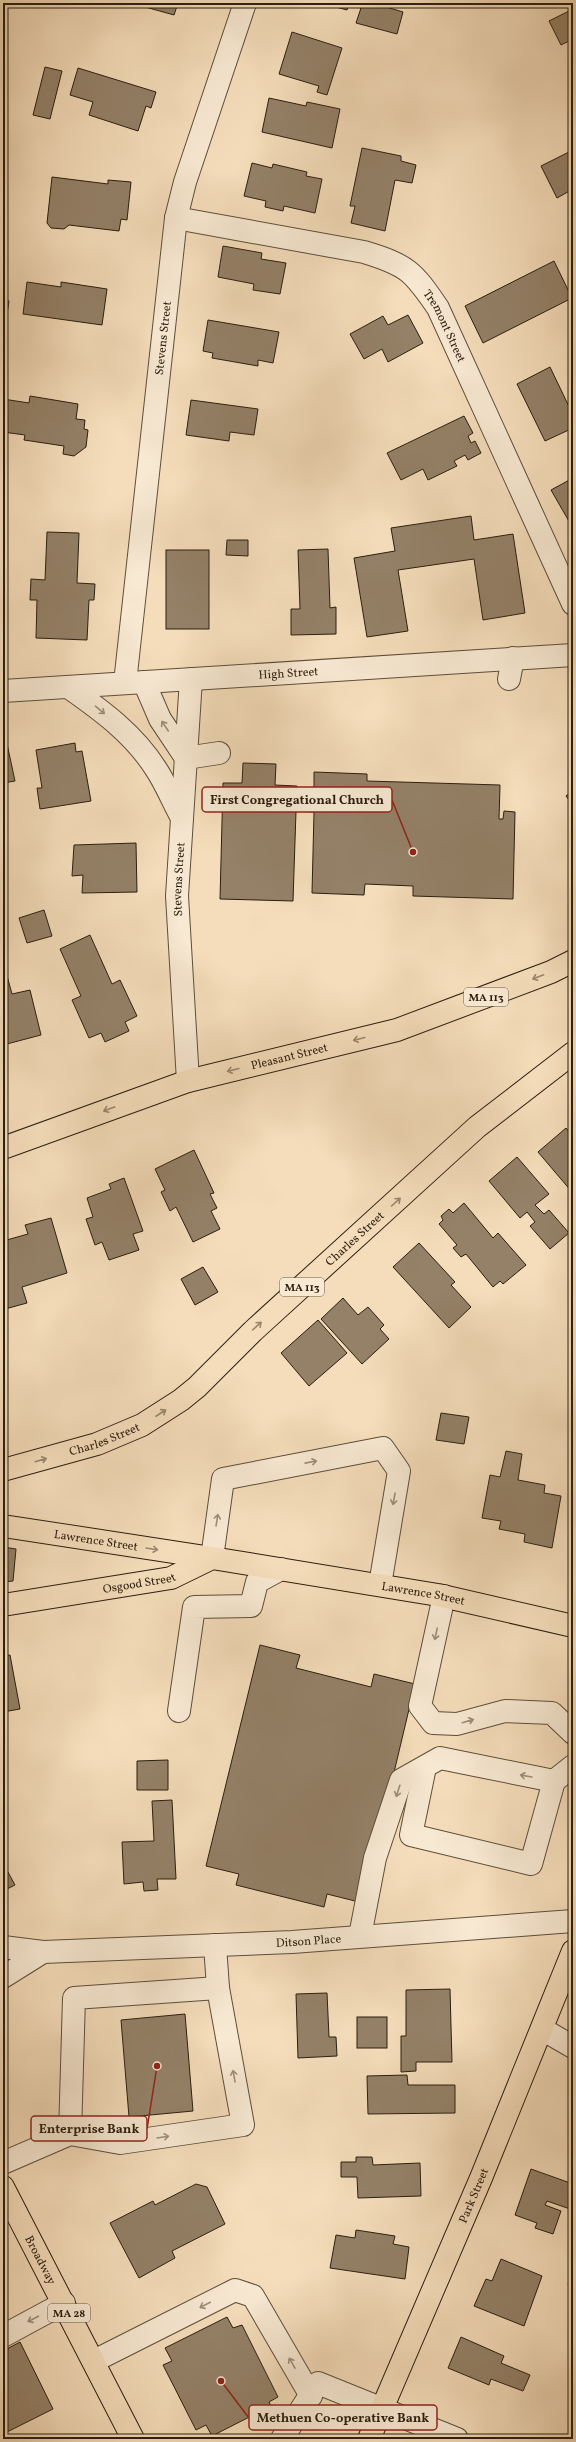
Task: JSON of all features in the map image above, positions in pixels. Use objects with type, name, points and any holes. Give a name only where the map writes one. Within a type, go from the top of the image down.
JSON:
[{"type":"main road","name":"Pleasant Street","points":[[3,1148],[188,1081],[397,1030],[551,972],[573,961]]},
{"type":"main road","name":"Charles Street","points":[[3,1470],[97,1444],[142,1425],[181,1400],[197,1387],[252,1331],[477,1127],[573,1053]]},
{"type":"main road","name":"Lawrence Street","points":[[3,1526],[212,1558]]},
{"type":"main road","points":[[212,1558],[276,1568]]},
{"type":"main road","name":"Osgood Street","points":[[3,1605],[171,1578],[212,1558]]},
{"type":"main road","name":"Lawrence Street","points":[[276,1568],[380,1584],[444,1596],[573,1626]]},
{"type":"main road","name":"Park Street","points":[[369,2439],[481,2178],[573,1951]]},
{"type":"main road","name":"Broadway","points":[[3,2187],[133,2439]]},
{"type":"street","name":"Stevens Street","points":[[134,682],[176,218],[185,182],[245,3]]},
{"type":"street","name":"Tremont Street","points":[[176,218],[364,252],[392,261],[410,271],[438,308],[573,604]]},
{"type":"street","name":"High Street","points":[[3,691],[191,679],[511,668],[573,655]]},
{"type":"street","name":"Stevens Street","points":[[188,1081],[177,896],[191,679]]},
{"type":"street","points":[[134,682],[186,758],[219,753]]},
{"type":"street","points":[[68,687],[96,706],[126,732],[155,768],[182,818]]},
{"type":"street","points":[[212,1558],[223,1480],[383,1448],[399,1471],[380,1584]]},
{"type":"street","points":[[179,1711],[194,1607],[251,1606],[257,1582],[276,1568]]},
{"type":"street","points":[[444,1596],[420,1706],[434,1723],[457,1724],[505,1711],[552,1713],[573,1733]]},
{"type":"street","points":[[360,1936],[375,1858],[401,1780],[440,1758],[554,1781]]},
{"type":"street","points":[[425,1767],[411,1836],[531,1864],[554,1781],[573,1766]]},
{"type":"street","name":"Ditson Place","points":[[3,1947],[43,1952],[215,1945],[573,1921]]},
{"type":"street","points":[[3,2163],[70,2134],[120,2143],[243,2125],[218,1988],[215,1945]]},
{"type":"street","name":"Ditson Place","points":[[3,1977],[43,1952]]},
{"type":"street","points":[[70,2134],[74,1998],[218,1988]]},
{"type":"street","points":[[542,2029],[573,2047]]},
{"type":"street","points":[[94,2361],[235,2290],[253,2296],[311,2396]]},
{"type":"street","points":[[3,2336],[64,2303]]},
{"type":"street","points":[[282,2439],[318,2383],[457,2439]]},
{"type":"building","points":[[138,3],[178,3],[174,15],[138,5]]},
{"type":"building","points":[[321,3],[373,3],[403,12],[397,34],[356,23],[361,8],[349,5],[347,10]]},
{"type":"building","points":[[573,9],[573,39],[561,45],[549,21]]},
{"type":"building","points":[[292,32],[342,48],[327,95],[317,92],[319,86],[279,74]]},
{"type":"building","points":[[45,67],[62,71],[50,119],[33,115]]},
{"type":"building","points":[[78,68],[156,92],[151,108],[146,106],[138,131],[89,115],[93,102],[70,95]]},
{"type":"building","points":[[269,98],[306,106],[307,102],[340,109],[332,148],[262,132]]},
{"type":"building","points":[[362,148],[401,156],[401,161],[416,165],[412,183],[395,180],[385,231],[351,223],[355,206],[350,206]]},
{"type":"building","points":[[573,150],[573,189],[557,198],[541,166]]},
{"type":"building","points":[[252,163],[272,168],[273,164],[307,172],[306,176],[322,179],[315,213],[284,206],[283,211],[265,207],[266,201],[244,196]]},
{"type":"building","points":[[52,177],[108,184],[108,180],[131,182],[127,220],[121,219],[119,231],[69,225],[64,229],[51,228],[47,223]]},
{"type":"building","points":[[223,246],[262,253],[261,259],[286,263],[280,294],[253,290],[254,284],[218,277]]},
{"type":"building","points":[[554,261],[572,298],[483,343],[465,306]]},
{"type":"building","points":[[27,282],[61,287],[61,282],[107,289],[102,325],[23,314]]},
{"type":"building","points":[[3,300],[9,301],[3,341]]},
{"type":"building","points":[[408,315],[423,343],[388,362],[382,349],[364,359],[350,334],[383,316],[388,325]]},
{"type":"building","points":[[208,320],[279,332],[273,363],[258,360],[258,366],[212,358],[213,353],[203,351]]},
{"type":"building","points":[[550,367],[573,415],[573,428],[545,441],[517,384]]},
{"type":"building","points":[[30,396],[78,404],[76,419],[85,420],[84,429],[88,430],[86,447],[74,456],[63,454],[64,446],[24,440],[25,435],[3,432],[3,399],[29,403]]},
{"type":"building","points":[[191,400],[258,409],[254,435],[230,432],[229,441],[186,435]]},
{"type":"building","points":[[464,416],[473,433],[468,436],[471,443],[475,441],[481,453],[468,460],[465,455],[454,461],[457,466],[428,480],[423,469],[401,480],[387,453]]},
{"type":"building","points":[[573,478],[573,521],[570,523],[551,490]]},
{"type":"building","points":[[471,516],[474,540],[513,534],[525,613],[483,620],[474,559],[398,570],[408,631],[367,637],[354,558],[395,551],[391,528]]},
{"type":"building","points":[[47,532],[79,533],[77,583],[95,584],[94,600],[89,600],[87,640],[36,638],[37,600],[30,600],[31,579],[45,580]]},
{"type":"building","points":[[227,540],[248,540],[248,556],[226,555]]},
{"type":"building","points":[[328,549],[330,608],[336,607],[336,634],[291,635],[291,609],[300,609],[298,550]]},
{"type":"building","points":[[166,550],[209,550],[209,629],[166,629]]},
{"type":"building","points":[[3,725],[15,781],[3,783]]},
{"type":"building","points":[[75,743],[76,752],[82,751],[91,801],[40,809],[37,788],[42,788],[36,750]]},
{"type":"building","points":[[243,763],[276,764],[275,785],[297,786],[297,797],[314,797],[314,772],[367,774],[367,781],[500,785],[499,819],[503,819],[504,811],[515,812],[513,899],[413,896],[413,886],[365,884],[364,895],[312,893],[314,812],[296,811],[293,901],[220,899],[223,783],[242,783]]},
{"type":"building","points":[[573,790],[573,805],[566,796]]},
{"type":"building","points":[[136,843],[137,892],[82,893],[83,875],[72,876],[74,845]]},
{"type":"building","points":[[44,910],[52,936],[27,943],[19,918]]},
{"type":"building","points":[[90,935],[112,984],[120,980],[137,1016],[125,1022],[129,1031],[105,1042],[101,1033],[89,1038],[72,1000],[81,996],[60,949]]},
{"type":"building","points":[[3,961],[12,994],[30,990],[41,1035],[3,1045]]},
{"type":"building","points":[[566,1128],[573,1137],[572,1192],[538,1152]]},
{"type":"building","points":[[194,1150],[214,1193],[210,1194],[217,1208],[211,1211],[220,1229],[193,1242],[176,1207],[170,1211],[161,1192],[165,1190],[155,1169]]},
{"type":"building","points":[[517,1157],[549,1194],[535,1205],[544,1214],[549,1210],[569,1233],[550,1249],[530,1226],[535,1222],[527,1212],[520,1218],[489,1181]]},
{"type":"building","points":[[124,1178],[143,1231],[133,1234],[139,1250],[109,1260],[102,1242],[95,1245],[86,1219],[93,1217],[87,1198],[111,1189],[109,1184]]},
{"type":"building","points":[[464,1203],[493,1238],[498,1233],[526,1265],[503,1284],[500,1281],[493,1287],[466,1254],[461,1257],[453,1248],[457,1245],[439,1224],[443,1220],[441,1216],[449,1209],[453,1213]]},
{"type":"building","points":[[51,1218],[67,1273],[22,1287],[27,1303],[5,1309],[3,1300],[3,1288],[6,1287],[3,1276],[3,1241],[28,1234],[25,1225]]},
{"type":"building","points":[[419,1243],[455,1282],[451,1285],[471,1307],[449,1328],[393,1267]]},
{"type":"building","points":[[203,1267],[218,1292],[195,1305],[181,1279]]},
{"type":"building","points":[[343,1298],[358,1315],[368,1307],[384,1325],[380,1329],[389,1339],[362,1364],[321,1319]]},
{"type":"building","points":[[318,1320],[347,1353],[309,1386],[281,1353]]},
{"type":"building","points":[[441,1413],[469,1417],[464,1444],[436,1440]]},
{"type":"building","points":[[506,1451],[522,1454],[518,1480],[545,1485],[544,1493],[561,1496],[552,1548],[524,1542],[525,1534],[499,1529],[501,1521],[482,1518],[490,1475],[500,1477]]},
{"type":"building","points":[[3,1547],[16,1549],[13,1581],[3,1582]]},
{"type":"building","points":[[260,1645],[300,1655],[296,1668],[371,1687],[374,1674],[415,1684],[363,1903],[327,1894],[324,1907],[236,1885],[239,1874],[206,1866]]},
{"type":"building","points":[[10,1655],[20,1709],[3,1712],[3,1656]]},
{"type":"building","points":[[168,1760],[168,1790],[137,1790],[137,1761]]},
{"type":"building","points":[[172,1800],[176,1879],[157,1879],[158,1890],[144,1891],[143,1882],[124,1884],[122,1842],[154,1841],[152,1801]]},
{"type":"building","points":[[3,1863],[15,1885],[3,1891]]},
{"type":"building","points":[[450,1989],[452,2062],[416,2062],[416,2071],[401,2072],[401,2036],[406,2036],[406,1990]]},
{"type":"building","points":[[327,1993],[329,2037],[336,2037],[337,2056],[298,2058],[296,1994]]},
{"type":"building","points":[[185,2014],[193,2111],[129,2117],[121,2020]]},
{"type":"building","points":[[357,2017],[387,2017],[387,2048],[357,2048]]},
{"type":"building","points":[[407,2075],[408,2085],[455,2085],[455,2113],[368,2114],[367,2076]]},
{"type":"building","points":[[356,2157],[372,2157],[373,2165],[420,2163],[421,2196],[358,2198],[357,2177],[341,2177],[341,2162],[356,2162]]},
{"type":"building","points":[[531,2169],[573,2184],[573,2210],[547,2201],[545,2205],[561,2211],[553,2234],[535,2228],[537,2223],[515,2215]]},
{"type":"building","points":[[196,2184],[207,2187],[225,2224],[172,2251],[175,2258],[139,2278],[110,2223],[153,2201],[155,2205]]},
{"type":"building","points":[[356,2230],[395,2236],[393,2244],[409,2247],[405,2279],[330,2268],[336,2235],[355,2238]]},
{"type":"building","points":[[501,2259],[542,2276],[524,2326],[474,2306],[486,2279],[492,2281]]},
{"type":"building","points":[[573,2273],[573,2286],[568,2284]]},
{"type":"building","points":[[227,2317],[233,2328],[242,2325],[278,2397],[269,2402],[271,2406],[212,2436],[206,2425],[196,2430],[163,2365],[172,2361],[165,2348]]},
{"type":"building","points":[[461,2337],[504,2356],[501,2363],[530,2375],[523,2391],[491,2379],[489,2385],[448,2368]]},
{"type":"building","points":[[20,2342],[53,2409],[3,2434],[3,2351]]},
{"type":"place","name":"First Congregational Church","points":[[413,852]]},
{"type":"place","name":"Enterprise Bank","points":[[157,2066]]},
{"type":"place","name":"Methuen Co-operative Bank","points":[[221,2381]]}]
